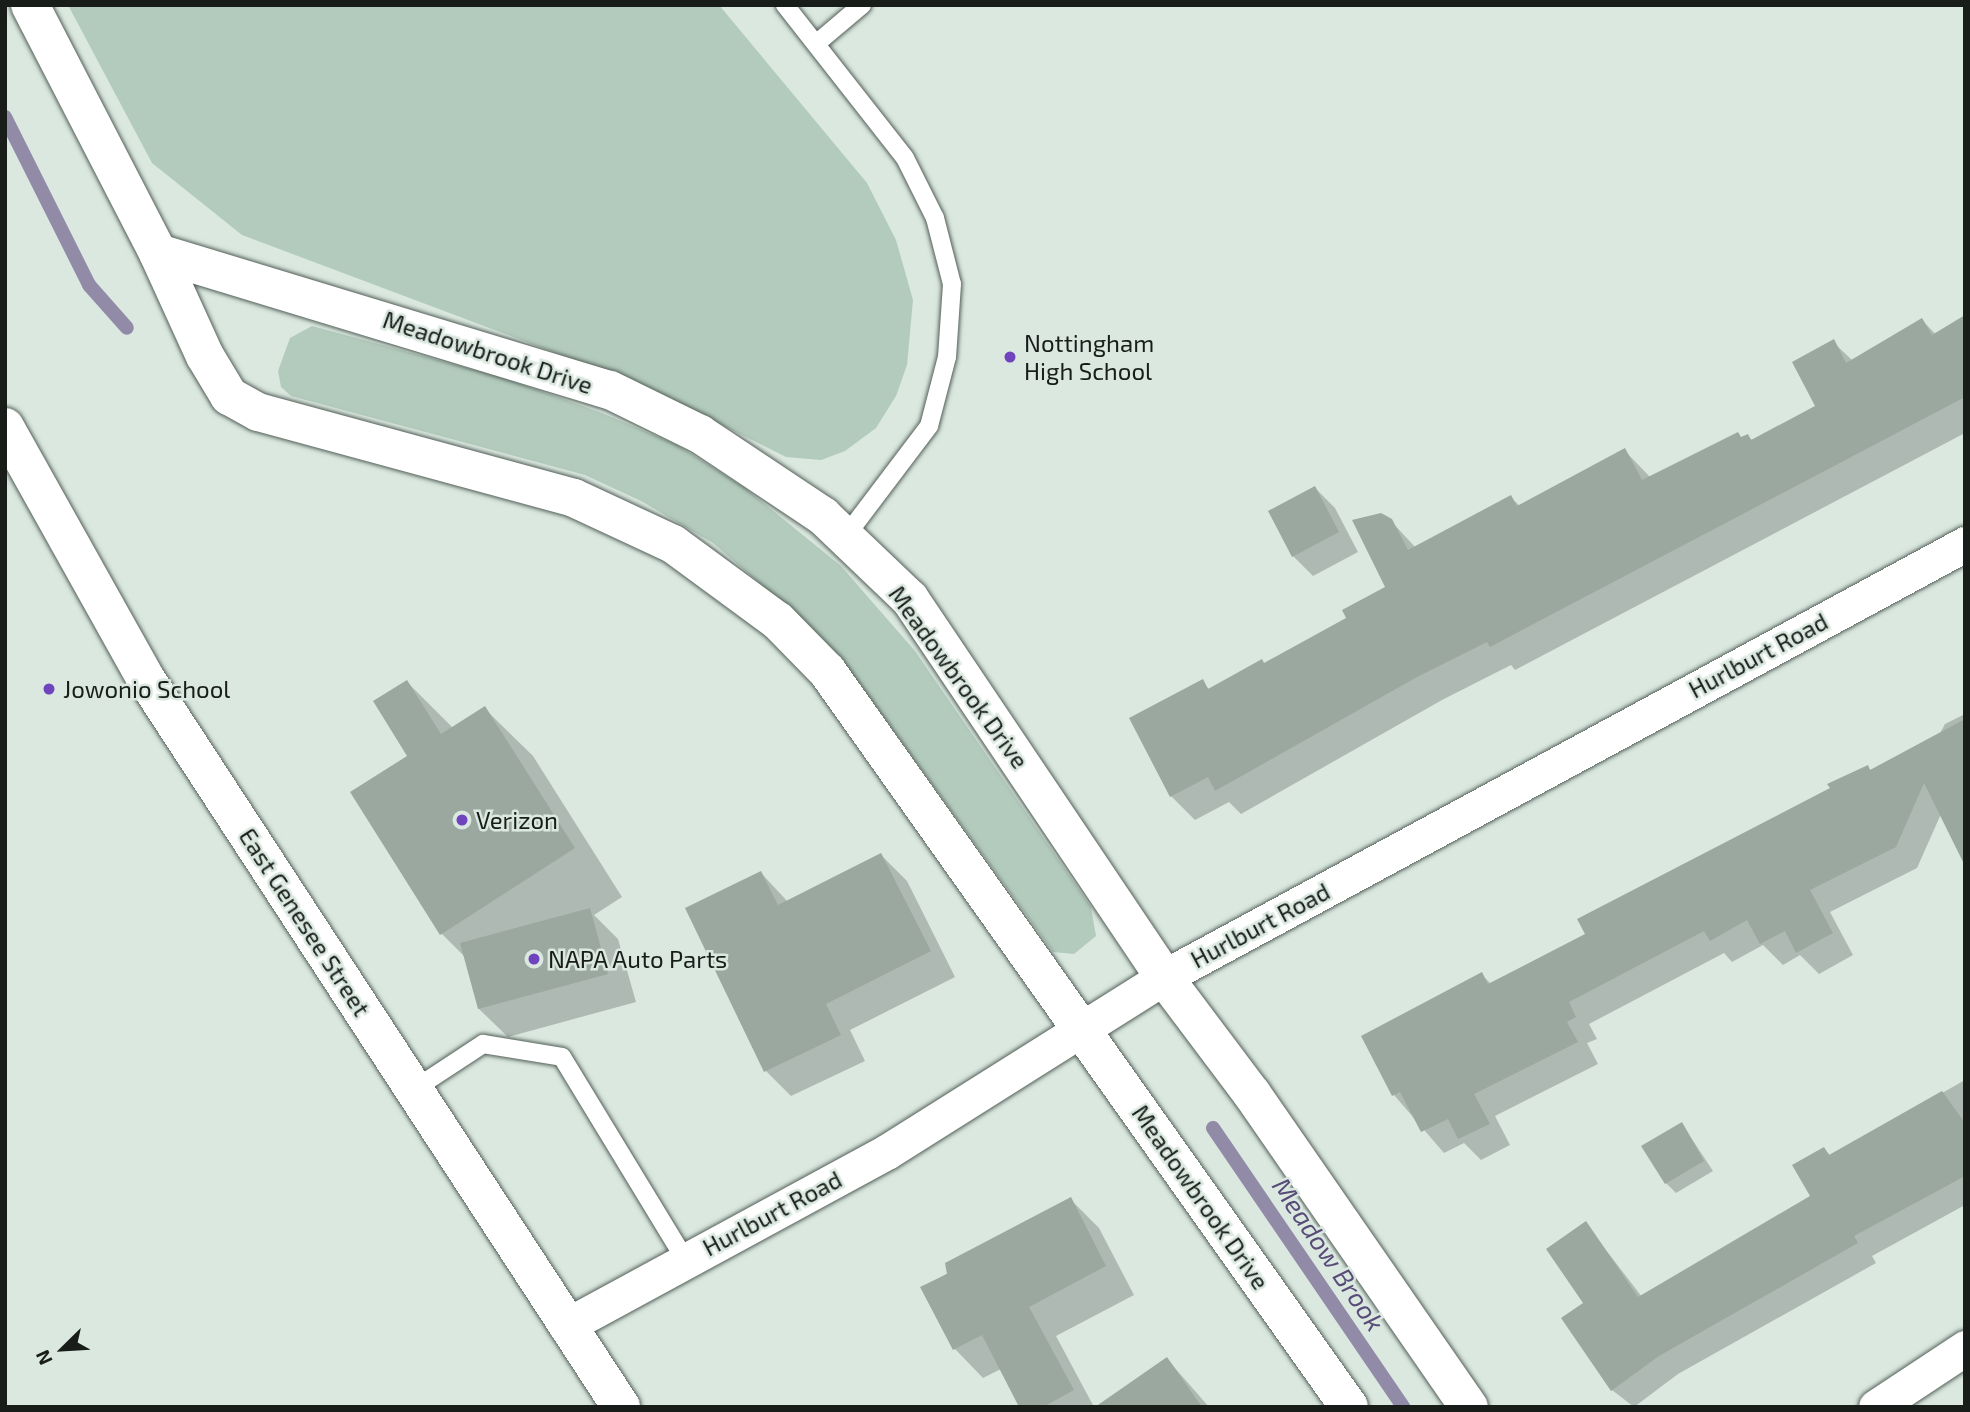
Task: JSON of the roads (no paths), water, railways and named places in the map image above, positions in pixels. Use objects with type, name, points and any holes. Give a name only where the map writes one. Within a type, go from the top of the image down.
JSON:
[{"type":"street","name":"Meadowbrook Drive","points":[[30,5],[158,253],[205,356],[229,396],[258,412],[573,498],[673,544],[778,621],[827,671],[1349,1407]]},
{"type":"street","name":"Meadowbrook Drive","points":[[158,253],[610,390],[700,434],[823,516],[910,599],[1164,977],[1252,1094],[1469,1407]]},
{"type":"street","name":"East Genesee Street","points":[[5,426],[144,676],[621,1407]]},
{"type":"street","name":"Hurlburt Road","points":[[566,1326],[887,1151],[1164,977],[1965,544]]},
{"type":"street","points":[[1877,1407],[1965,1348]]},
{"type":"lane","points":[[785,5],[905,158],[935,218],[953,284],[947,357],[929,426],[845,537]]},
{"type":"lane","points":[[817,43],[862,5]]},
{"type":"lane","points":[[413,1090],[483,1044],[562,1057],[685,1259]]},
{"type":"waterway","name":"Meadow Brook","points":[[5,117],[89,285],[127,328]]},
{"type":"waterway","name":"Meadow Brook","points":[[1213,1128],[1403,1407]]},
{"type":"place","name":"Nottingham High School","points":[[1010,357]]},
{"type":"place","name":"Jowonio School","points":[[49,689]]},
{"type":"place","name":"Verizon","points":[[462,820]]},
{"type":"place","name":"NAPA Auto Parts","points":[[534,959]]}]
